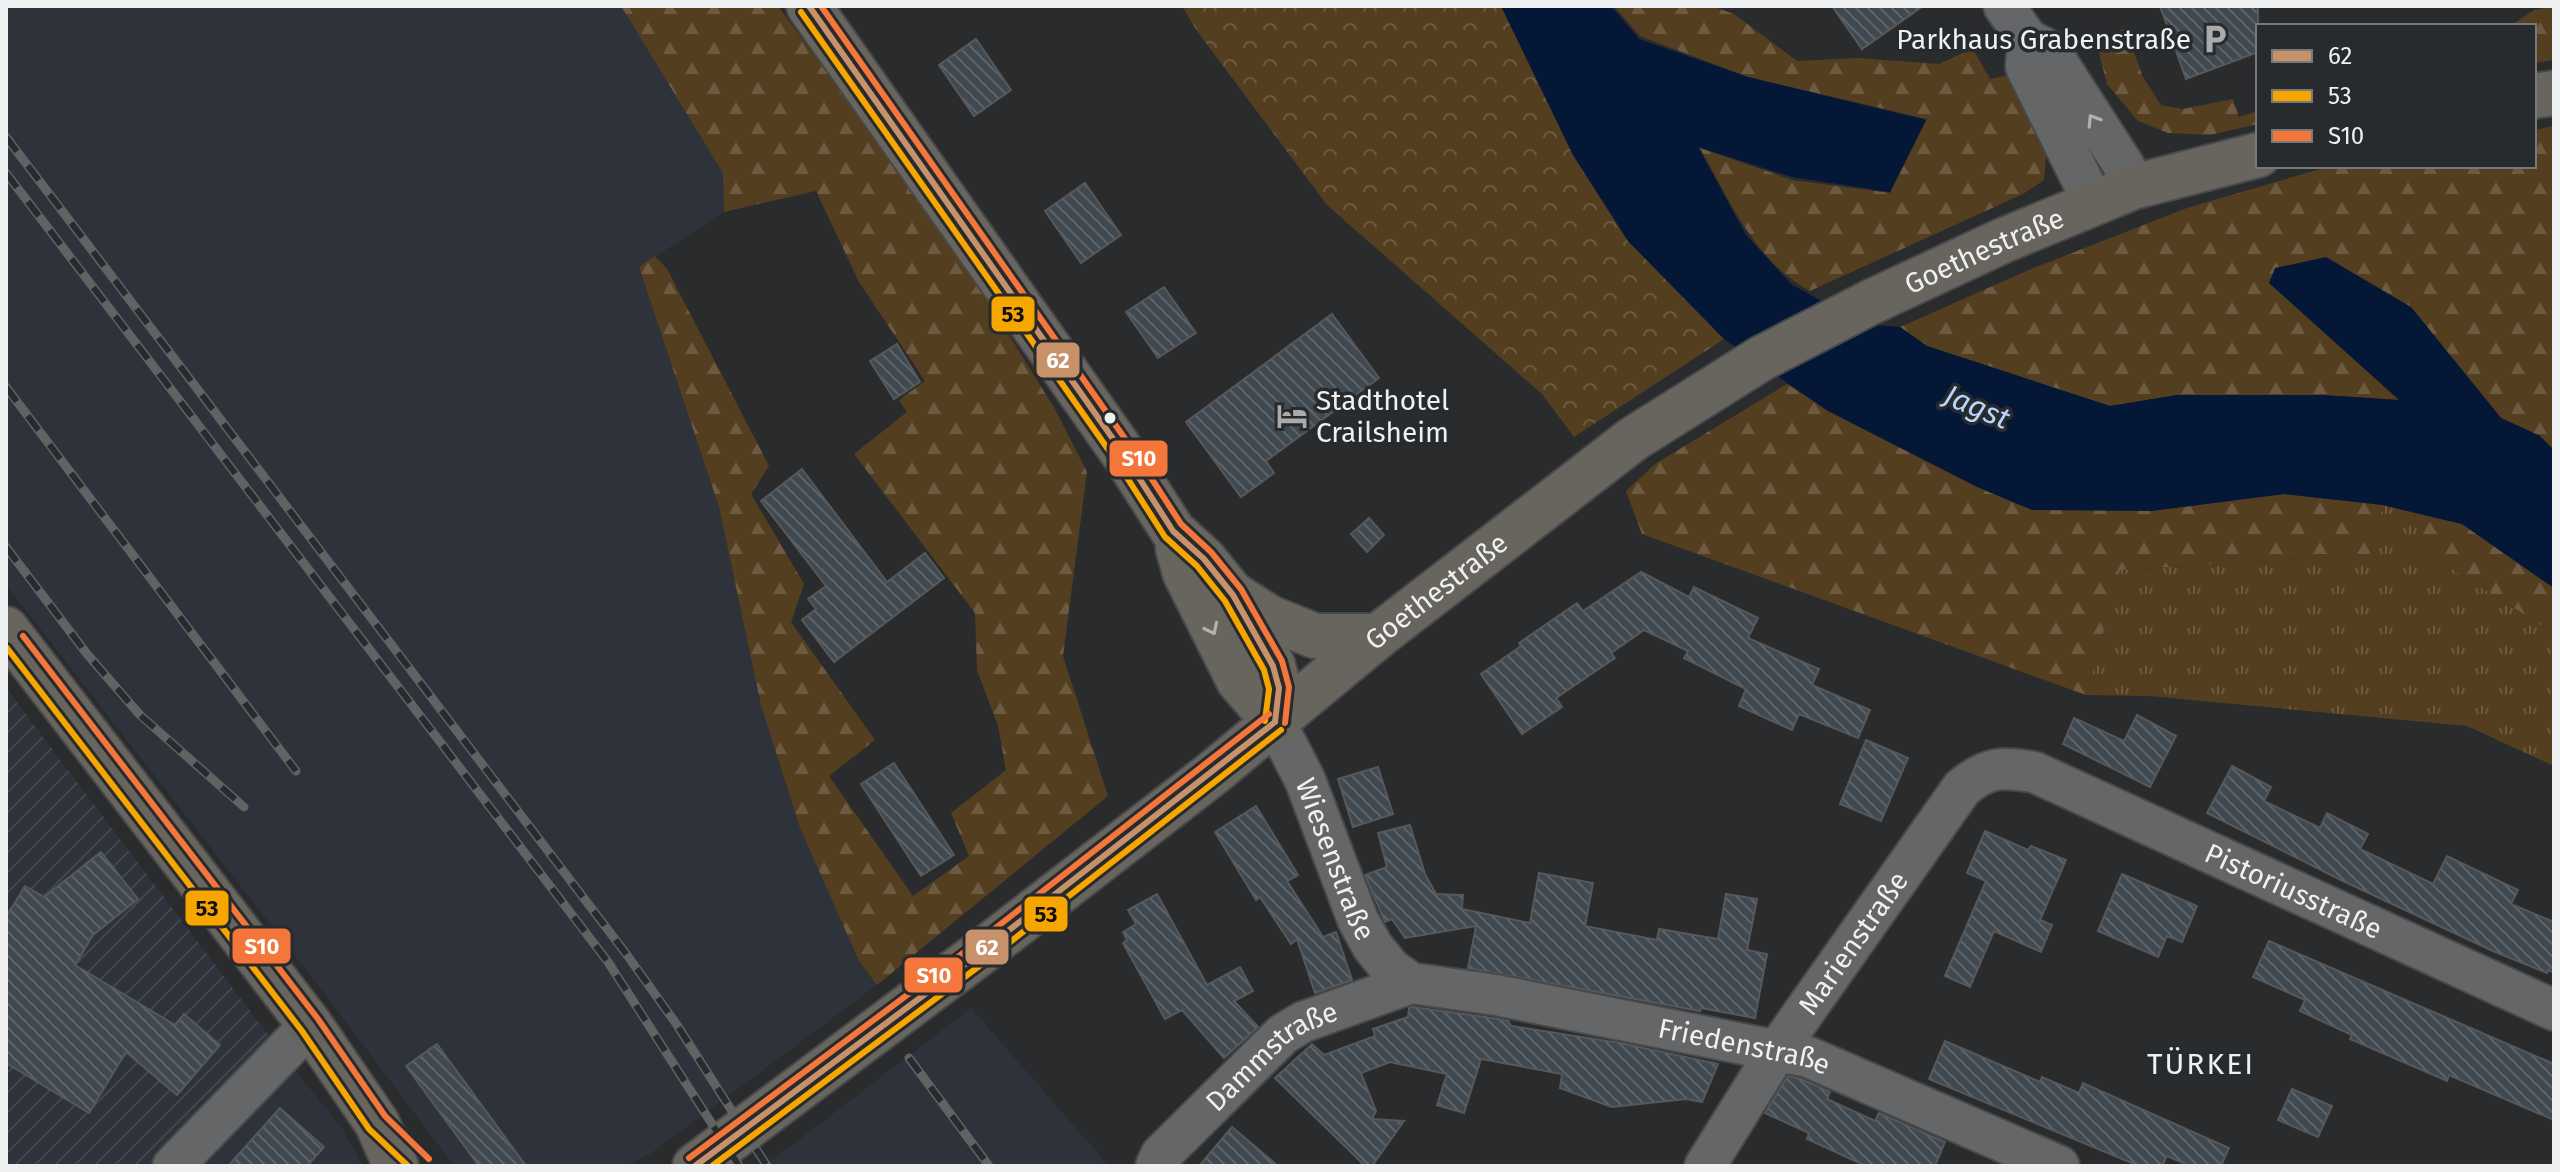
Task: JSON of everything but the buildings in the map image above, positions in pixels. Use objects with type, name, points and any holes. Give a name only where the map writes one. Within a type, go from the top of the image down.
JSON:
[{"type":"main road","points":[[809,6],[1125,456],[1173,531],[1204,559],[1233,595],[1273,666],[1279,688],[1275,722]]},
{"type":"main road","name":"Goethestraße","points":[[695,1166],[976,956],[1275,722],[1378,636],[1633,439],[1762,358],[1871,302],[2002,241],[2133,187],[2256,156]]},
{"type":"main road","points":[[1173,531],[1185,573],[1239,681],[1275,722]]},
{"type":"main road","points":[[1233,595],[1270,618],[1315,636],[1378,636]]},
{"type":"main road","points":[[9,641],[310,1025],[377,1123],[396,1166]]},
{"type":"main road","points":[[377,1123],[422,1166]]},
{"type":"street","points":[[2004,6],[2028,40],[2050,51],[2124,166],[2133,187]]},
{"type":"street","points":[[2028,40],[2026,67],[2093,202]]},
{"type":"street","name":"Wiesenstraße","points":[[1275,722],[1305,780],[1358,920],[1373,947],[1391,969],[1411,983]]},
{"type":"street","name":"Marienstraße","points":[[1705,1166],[1778,1049],[1962,788],[1995,768],[2034,772]]},
{"type":"street","name":"Pistoriusstraße","points":[[2034,772],[2554,1010]]},
{"type":"street","name":"Friedenstraße","points":[[1411,983],[1496,995],[1808,1057],[2059,1166]]},
{"type":"street","name":"Dammstraße","points":[[1156,1166],[1161,1155],[1283,1034],[1303,1022],[1411,983]]},
{"type":"street","points":[[173,1166],[310,1025]]},
{"type":"shaded area","points":[[6,6],[621,6],[724,173],[724,212],[639,267],[719,507],[761,705],[800,828],[859,961],[877,985],[650,1154],[625,1166],[454,1166],[328,998],[6,585]]},
{"type":"shaded area","points":[[6,688],[290,1064],[176,1166],[6,1166]]},
{"type":"shaded area","points":[[971,1008],[1109,1166],[764,1166],[821,1123]]},
{"type":"shaded area","points":[[290,1064],[342,1128],[363,1166],[176,1166]]},
{"type":"green space","points":[[621,6],[778,6],[892,161],[927,202],[1056,411],[1087,472],[1063,656],[1108,796],[877,985],[859,961],[800,828],[761,705],[719,507],[639,267],[655,256],[667,269],[769,466],[751,494],[804,584],[791,622],[875,740],[829,776],[913,896],[969,856],[951,813],[1006,770],[998,726],[977,670],[975,613],[854,454],[907,412],[899,400],[925,381],[859,282],[816,191],[724,212],[723,173]]},
{"type":"green space","points":[[1182,6],[1501,6],[1573,155],[1628,241],[1724,339],[1574,437],[1542,394],[1327,205],[1197,31]]},
{"type":"green space","points":[[1614,6],[1712,6],[1734,14],[1797,61],[1860,58],[1939,64],[1986,42],[1974,51],[1990,79],[2009,75],[2047,147],[2044,180],[2023,194],[1810,291],[1774,264],[1745,228],[1700,148],[1792,180],[1890,193],[1927,119],[1748,77],[1640,36]]},
{"type":"green space","points":[[2554,6],[2554,60],[2536,63],[2536,24],[2513,24],[2534,10]]},
{"type":"green space","points":[[2125,28],[2143,77],[2161,105],[2183,109],[2233,99],[2239,117],[2256,112],[2256,124],[2210,135],[2168,133],[2138,121],[2107,84],[2096,41]]},
{"type":"green space","points":[[2554,126],[2554,450],[2540,436],[2501,418],[2411,307],[2269,283],[2401,400],[2322,395],[2177,395],[2110,406],[1927,346],[1900,327],[2031,269],[2187,208],[2324,168],[2536,168],[2536,130]]},
{"type":"green space","points":[[1787,384],[1828,411],[2151,511],[2284,494],[2383,505],[2370,555],[2120,570],[2086,695],[1642,534],[1626,491],[1655,464]]},
{"type":"green space","points":[[2383,505],[2414,513],[2425,552],[2554,633],[2554,766],[2467,726],[2149,696],[2086,695],[2120,570],[2370,555]]},
{"type":"green space","points":[[2414,513],[2462,524],[2554,588],[2554,633],[2425,552]]},
{"type":"water","name":"Jagst","points":[[1501,6],[1611,6],[1639,39],[1748,77],[1926,120],[1890,192],[1792,177],[1698,147],[1746,235],[1791,284],[1862,324],[1900,327],[1927,346],[2110,406],[2177,395],[2322,395],[2399,400],[2269,283],[2275,268],[2326,257],[2411,307],[2501,418],[2540,436],[2554,450],[2554,588],[2462,524],[2383,505],[2284,494],[2151,511],[2032,510],[1977,487],[1828,411],[1724,339],[1628,241],[1573,155]]},
{"type":"railway","points":[[6,137],[627,955],[677,1025],[767,1166]]},
{"type":"railway","points":[[6,173],[608,962],[739,1166]]},
{"type":"railway","points":[[6,387],[296,771]]},
{"type":"railway","points":[[6,547],[87,654],[140,715],[244,807]]},
{"type":"railway","points":[[909,1058],[989,1166]]},
{"type":"transit line","name":"62","points":[[809,6],[1125,456],[1173,531],[1204,559],[1233,595],[1273,666],[1279,688],[1275,722]]},
{"type":"transit line","name":"S10","points":[[821,6],[1133,450],[1181,524],[1211,552],[1241,589],[1282,661],[1289,687],[1285,723]]},
{"type":"transit line","name":"53","points":[[801,12],[1117,462],[1165,537],[1197,566],[1225,601],[1264,670],[1269,689],[1265,721]]},
{"type":"transit line","name":"S10","points":[[23,636],[318,1019],[385,1116],[429,1159]]},
{"type":"transit line","name":"53","points":[[7,648],[302,1031],[369,1129],[408,1166]]},
{"type":"transit line","name":"S10","points":[[689,1158],[970,948],[1269,714]]},
{"type":"transit line","name":"62","points":[[695,1166],[976,956],[1275,722]]},
{"type":"transit line","name":"53","points":[[712,1166],[982,964],[1281,730]]},
{"type":"place","name":"Parkhaus Grabenstraße","points":[[2215,39]]},
{"type":"place","name":"Stadthotel Crailsheim","points":[[1292,416]]},
{"type":"district","name":"TÜRKEI","points":[[2201,1064]]}]
